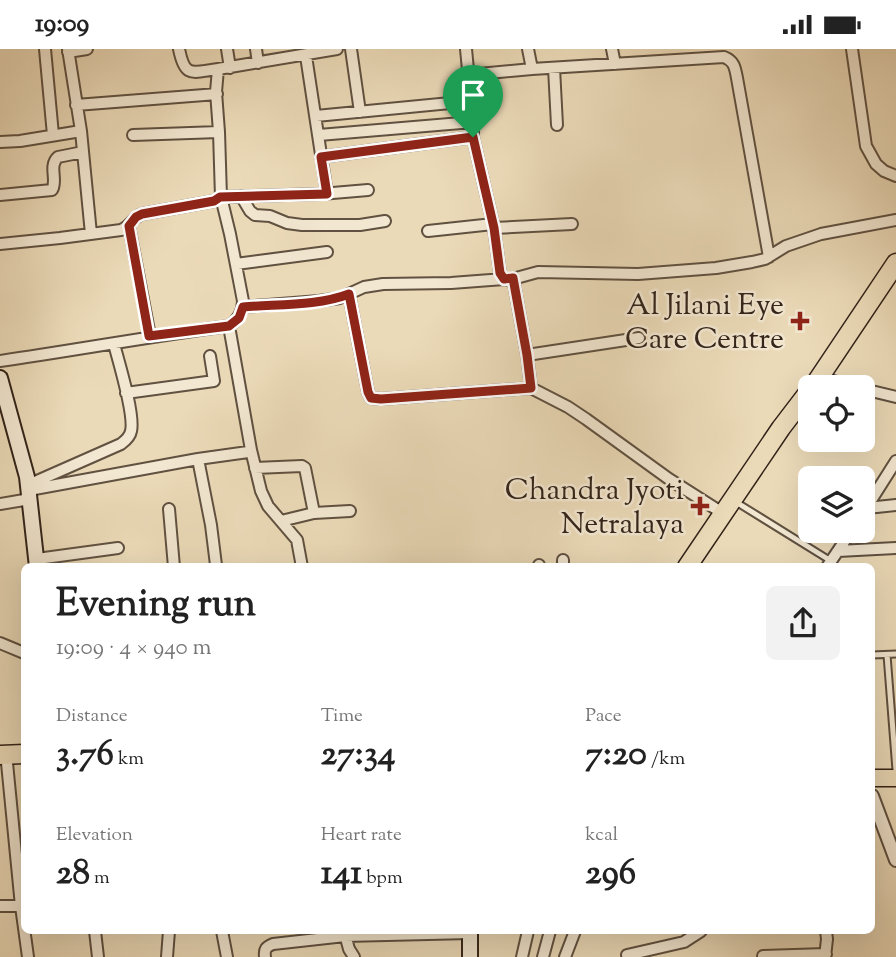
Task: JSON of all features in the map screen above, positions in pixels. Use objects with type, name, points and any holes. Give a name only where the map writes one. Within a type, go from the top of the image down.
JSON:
[{"type":"highway","points":[[821,375],[896,263]]},
{"type":"highway","points":[[690,563],[798,406]]},
{"type":"main road","points":[[0,378],[29,491],[37,563]]},
{"type":"main road","points":[[875,769],[896,770]]},
{"type":"main road","points":[[875,778],[896,778]]},
{"type":"main road","points":[[470,934],[470,957]]},
{"type":"street","points":[[45,49],[53,135]]},
{"type":"street","points":[[87,49],[68,50],[81,131],[91,234]]},
{"type":"street","points":[[178,49],[184,68],[195,72],[258,63],[276,55],[306,55],[337,49]]},
{"type":"street","points":[[0,361],[149,336],[229,326],[239,318],[243,307],[220,197],[217,95],[227,49]]},
{"type":"street","points":[[256,49],[258,63]]},
{"type":"street","points":[[351,49],[360,112]]},
{"type":"street","points":[[466,49],[473,137],[494,226],[500,273],[508,279],[527,355],[531,388]]},
{"type":"street","points":[[528,49],[532,69]]},
{"type":"street","points":[[612,49],[615,64]]},
{"type":"street","points":[[852,49],[866,146],[876,165],[896,176]]},
{"type":"street","points":[[468,75],[615,64],[675,54],[730,59],[734,65],[769,257]]},
{"type":"street","points":[[306,55],[327,194]]},
{"type":"street","points":[[554,68],[557,125]]},
{"type":"street","points":[[76,105],[217,95]]},
{"type":"street","points":[[316,116],[471,101]]},
{"type":"street","points":[[319,135],[473,122]]},
{"type":"street","points":[[0,142],[81,131]]},
{"type":"street","points":[[133,135],[219,132]]},
{"type":"street","points":[[321,157],[473,137]]},
{"type":"street","points":[[0,195],[52,190],[55,186],[55,159],[83,152]]},
{"type":"street","points":[[0,244],[121,230],[142,214],[214,201],[220,197],[368,190]]},
{"type":"street","points":[[242,196],[255,215],[270,216],[292,224],[360,225],[385,221]]},
{"type":"street","points":[[243,307],[340,298],[364,287],[383,284],[508,279],[538,272],[668,272],[740,264],[765,259],[786,246],[821,234],[896,220]]},
{"type":"street","points":[[428,231],[572,224]]},
{"type":"street","points":[[129,226],[149,336]]},
{"type":"street","points":[[236,264],[327,252]]},
{"type":"street","points":[[349,294],[371,398],[531,388],[568,407],[669,479],[729,507]]},
{"type":"street","points":[[229,326],[261,491],[264,499],[297,540],[301,563]]},
{"type":"street","points":[[527,355],[639,338]]},
{"type":"street","points":[[0,504],[121,444],[128,438],[131,422],[114,344]]},
{"type":"street","points":[[126,393],[214,381],[210,356]]},
{"type":"street","points":[[875,393],[896,397]]},
{"type":"street","points":[[29,491],[251,450]]},
{"type":"street","points":[[198,459],[216,563]]},
{"type":"street","points":[[875,495],[896,461]]},
{"type":"street","points":[[255,468],[305,468],[314,513]]},
{"type":"street","points":[[875,509],[896,505]]},
{"type":"street","points":[[169,509],[174,563]]},
{"type":"street","points":[[281,521],[314,513],[349,511]]},
{"type":"street","points":[[830,563],[843,543]]},
{"type":"street","points":[[37,563],[118,548]]},
{"type":"street","points":[[838,551],[896,548]]},
{"type":"street","points":[[0,643],[21,652]]},
{"type":"street","points":[[8,761],[21,898]]},
{"type":"street","points":[[875,804],[896,860]]},
{"type":"street","points":[[0,907],[21,909]]},
{"type":"street","points":[[25,934],[27,957]]},
{"type":"street","points":[[95,934],[98,957]]},
{"type":"street","points":[[167,957],[169,934]]},
{"type":"street","points":[[223,934],[227,957]]},
{"type":"street","points":[[265,957],[264,950],[273,944],[345,934],[354,957]]},
{"type":"street","points":[[522,957],[527,934]]},
{"type":"street","points":[[543,957],[549,934]]},
{"type":"street","points":[[565,957],[574,934]]},
{"type":"street","points":[[627,955],[684,942],[696,934]]},
{"type":"street","points":[[764,957],[826,956],[826,934]]},
{"type":"lane","points":[[729,507],[827,563]]},
{"type":"lane","points":[[875,655],[896,654]]},
{"type":"lane","points":[[887,655],[893,695],[896,770]]},
{"type":"place","name":"Al Jilani Eye Care Centre","points":[[800,321]]},
{"type":"place","name":"Chandra Jyoti Netralaya","points":[[700,506]]},
{"type":"route","points":[[473,137],[494,228],[500,273],[504,279],[513,278],[531,388],[371,398],[349,294],[319,301],[243,307],[239,318],[229,326],[149,336],[129,226],[136,217],[214,201],[220,197],[327,194],[321,157],[473,137]]}]
